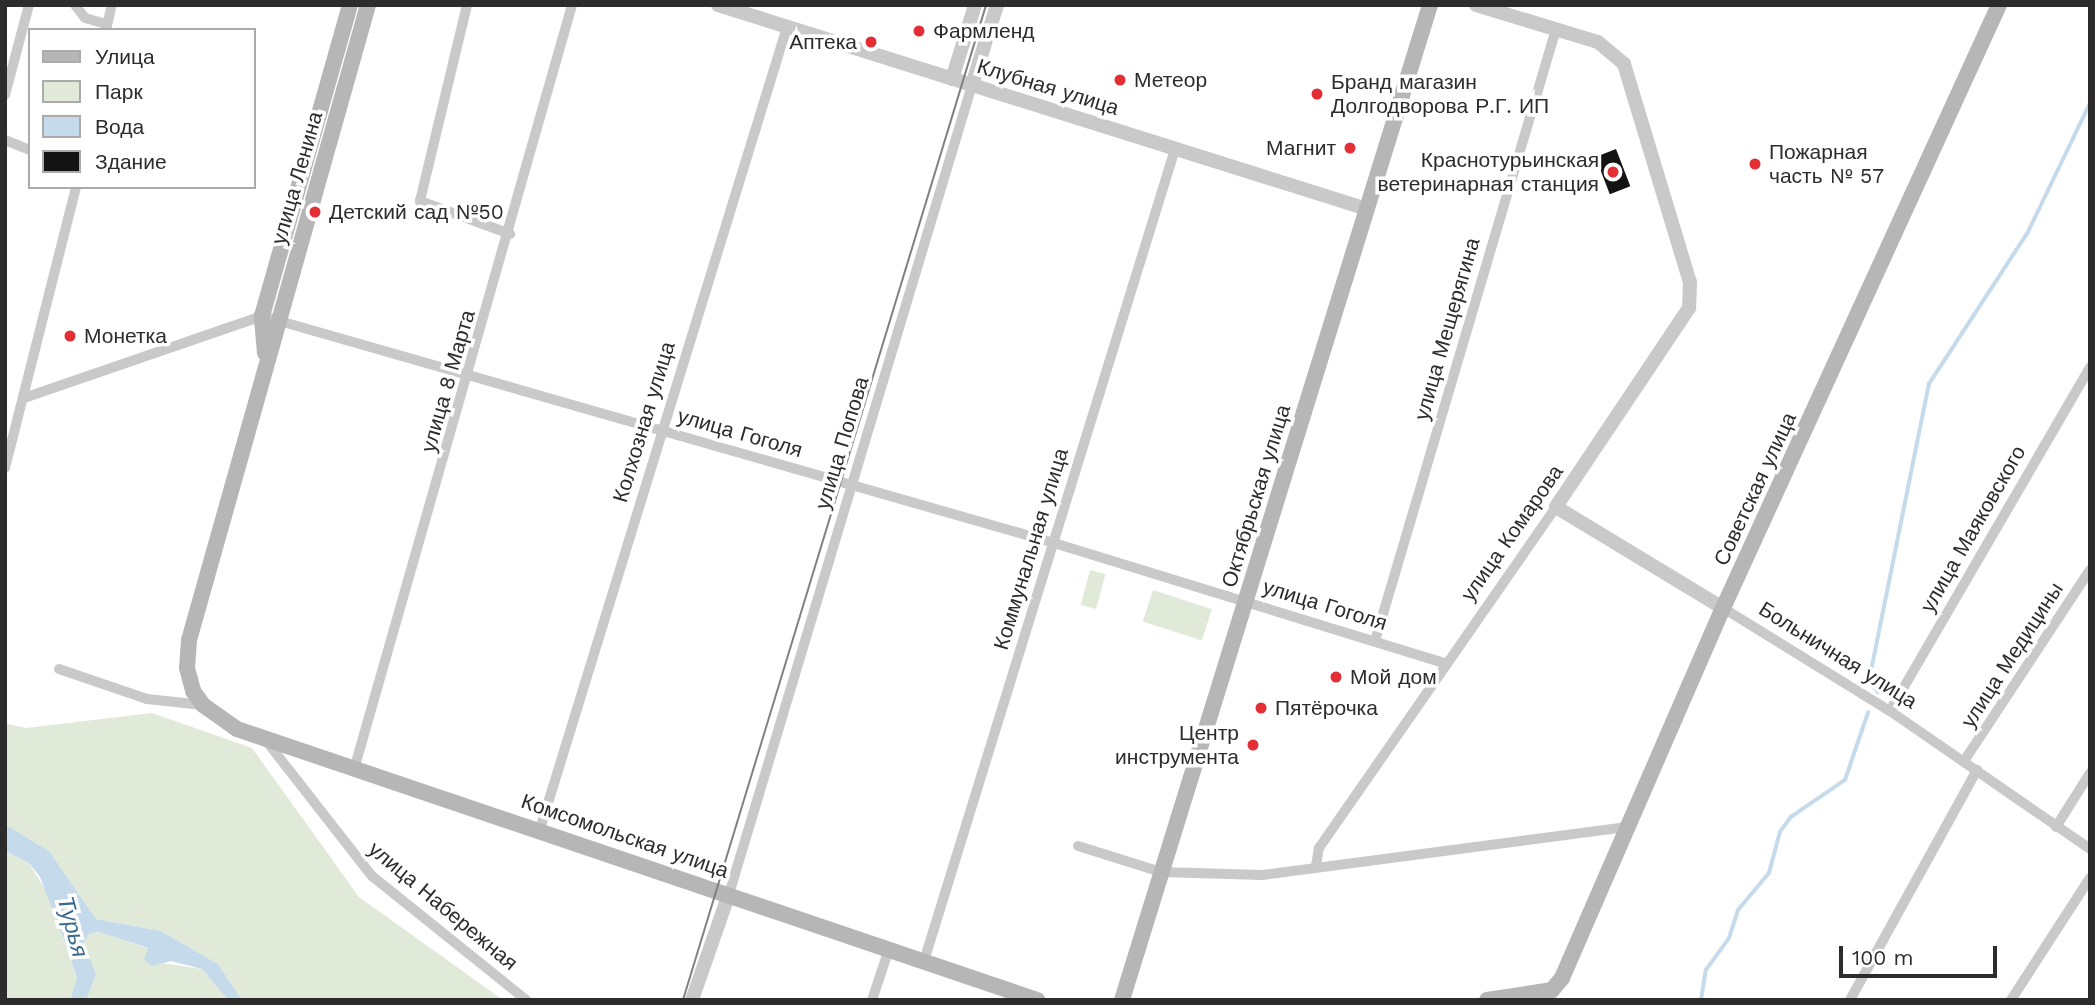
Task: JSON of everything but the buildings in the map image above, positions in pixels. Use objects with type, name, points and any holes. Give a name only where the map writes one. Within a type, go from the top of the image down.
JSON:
[{"type":"main road","name":"улица Ленина","points":[[203,705],[187,668],[188,640],[266,363],[270,318],[350,5]]},
{"type":"main road","name":"улица Ленина","points":[[270,318],[368,5]]},
{"type":"main road","name":"Октябрьская улица","points":[[1122,1000],[1430,5]]},
{"type":"main road","name":"Советская улица","points":[[1554,995],[1723,608],[1999,5]]},
{"type":"main road","name":"Комсомольская улица","points":[[203,705],[220,719],[264,738],[355,766],[1037,1000]]},
{"type":"main road","points":[[1487,1000],[1554,995]]},
{"type":"street","points":[[5,95],[29,5]]},
{"type":"street","points":[[75,5],[85,18],[106,27],[112,5]]},
{"type":"street","points":[[467,5],[420,201],[510,234]]},
{"type":"street","name":"улица 8 Марта","points":[[355,766],[510,234],[572,5]]},
{"type":"street","name":"Клубная улица","points":[[718,5],[1367,209]]},
{"type":"street","points":[[952,79],[975,5]]},
{"type":"street","name":"улица Попова","points":[[729,894],[997,5]]},
{"type":"street","name":"улица Комарова","points":[[1316,866],[1320,848],[1556,507],[1689,308],[1690,282],[1624,64],[1598,41],[1476,5]]},
{"type":"street","name":"Колхозная улица","points":[[540,829],[787,27]]},
{"type":"street","name":"улица Мещерягина","points":[[1375,640],[1556,29]]},
{"type":"street","points":[[5,140],[28,149]]},
{"type":"street","name":"Коммунальная улица","points":[[924,961],[1175,149]]},
{"type":"street","points":[[5,468],[76,189]]},
{"type":"street","points":[[24,398],[270,318]]},
{"type":"street","name":"улица Гоголя","points":[[270,318],[1054,543],[1447,664]]},
{"type":"street","name":"улица Маяковского","points":[[1890,711],[2090,367]]},
{"type":"street","name":"Больничная улица","points":[[1556,507],[1890,711],[2090,849]]},
{"type":"street","name":"улица Медицины","points":[[1964,761],[2090,570]]},
{"type":"street","points":[[59,669],[147,699],[203,705]]},
{"type":"street","name":"улица Набережная","points":[[264,738],[372,876],[526,1000]]},
{"type":"street","points":[[1850,1000],[1977,770]]},
{"type":"street","points":[[2056,827],[2090,773]]},
{"type":"street","points":[[1078,846],[1161,872],[1262,875],[1626,827]]},
{"type":"street","points":[[2011,1000],[2090,878]]},
{"type":"street","points":[[692,1000],[729,894]]},
{"type":"street","points":[[872,1000],[889,949]]},
{"type":"green space","points":[[1090,570],[1105,574],[1096,609],[1081,605]]},
{"type":"green space","points":[[1153,590],[1212,609],[1202,641],[1143,621]]},
{"type":"green space","points":[[152,713],[252,748],[359,897],[503,1000],[242,1000],[218,964],[161,931],[96,919],[49,851],[5,824],[5,723],[26,728]]},
{"type":"green space","points":[[5,851],[29,863],[46,891],[77,978],[70,1000],[5,1000]]},
{"type":"green space","points":[[100,932],[149,949],[146,955],[162,963],[202,969],[228,1000],[86,1000],[83,944],[89,934]]},
{"type":"water","name":"Турья","points":[[5,824],[49,851],[96,919],[161,931],[218,964],[242,1000],[228,1000],[202,969],[171,961],[152,966],[144,960],[148,948],[99,932],[89,934],[83,944],[96,974],[86,1000],[70,1000],[77,978],[63,938],[40,877],[29,863],[5,851]]},
{"type":"waterway","points":[[1878,693],[1869,681],[1929,384],[2028,232],[2090,103]]},
{"type":"waterway","points":[[1701,1000],[1706,970],[1729,938],[1738,910],[1769,873],[1780,832],[1791,817],[1845,780],[1868,713]]},
{"type":"tram line","points":[[683,1000],[986,5]]},
{"type":"place","name":"Фармленд","points":[[919,31]]},
{"type":"place","name":"Аптека","points":[[871,42]]},
{"type":"place","name":"Метеор","points":[[1120,80]]},
{"type":"place","name":"Бранд магазин Долгодворова Р.Г. ИП","points":[[1317,94]]},
{"type":"place","name":"Магнит","points":[[1350,148]]},
{"type":"place","name":"Пожарная часть № 57","points":[[1755,164]]},
{"type":"place","name":"Краснотурьинская ветеринарная станция","points":[[1613,172]]},
{"type":"place","name":"Детский сад №50","points":[[315,212]]},
{"type":"place","name":"Монетка","points":[[70,336]]},
{"type":"place","name":"Мой дом","points":[[1336,677]]},
{"type":"place","name":"Пятёрочка","points":[[1261,708]]},
{"type":"place","name":"Центр инструмента","points":[[1253,745]]}]
